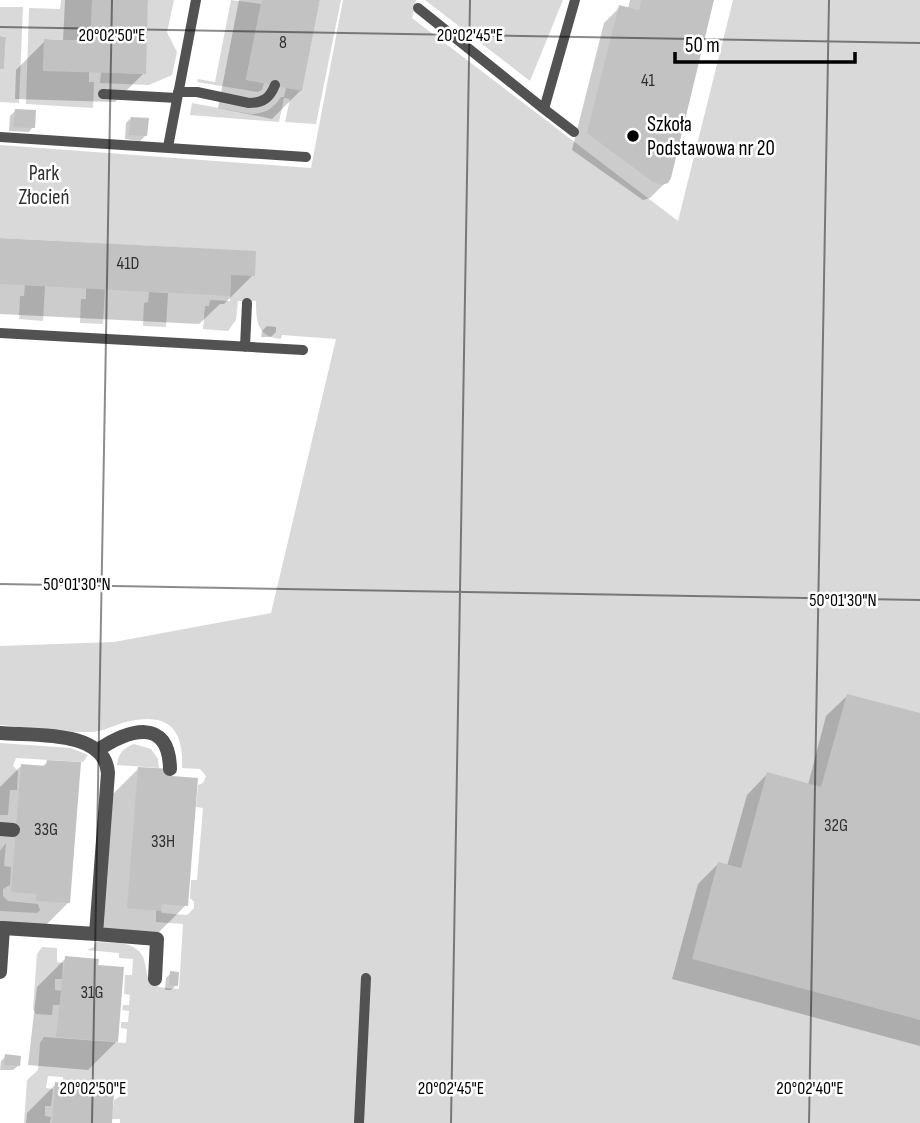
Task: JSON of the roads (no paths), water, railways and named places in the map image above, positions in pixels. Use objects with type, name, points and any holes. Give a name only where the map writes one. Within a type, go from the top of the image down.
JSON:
[{"type":"street","points":[[0,733],[80,740],[98,750],[106,761],[108,773],[96,934]]},
{"type":"street","points":[[98,750],[127,734],[150,733],[160,738],[167,747],[170,769]]},
{"type":"street","points":[[0,972],[2,928],[157,939],[155,979]]},
{"type":"lane","points":[[168,147],[196,0]]},
{"type":"lane","points":[[544,109],[575,0]]},
{"type":"lane","points":[[418,8],[574,131]]},
{"type":"lane","points":[[103,94],[178,95],[197,92],[258,103],[266,100],[275,85]]},
{"type":"lane","points":[[0,137],[306,157]]},
{"type":"lane","points":[[245,346],[247,303]]},
{"type":"lane","points":[[0,333],[303,350]]},
{"type":"lane","points":[[359,1123],[366,978]]},
{"type":"place","name":"Szkoła Podstawowa nr 20","points":[[633,136]]},
{"type":"park label","name":"Park Złocień","points":[[44,185]]}]
